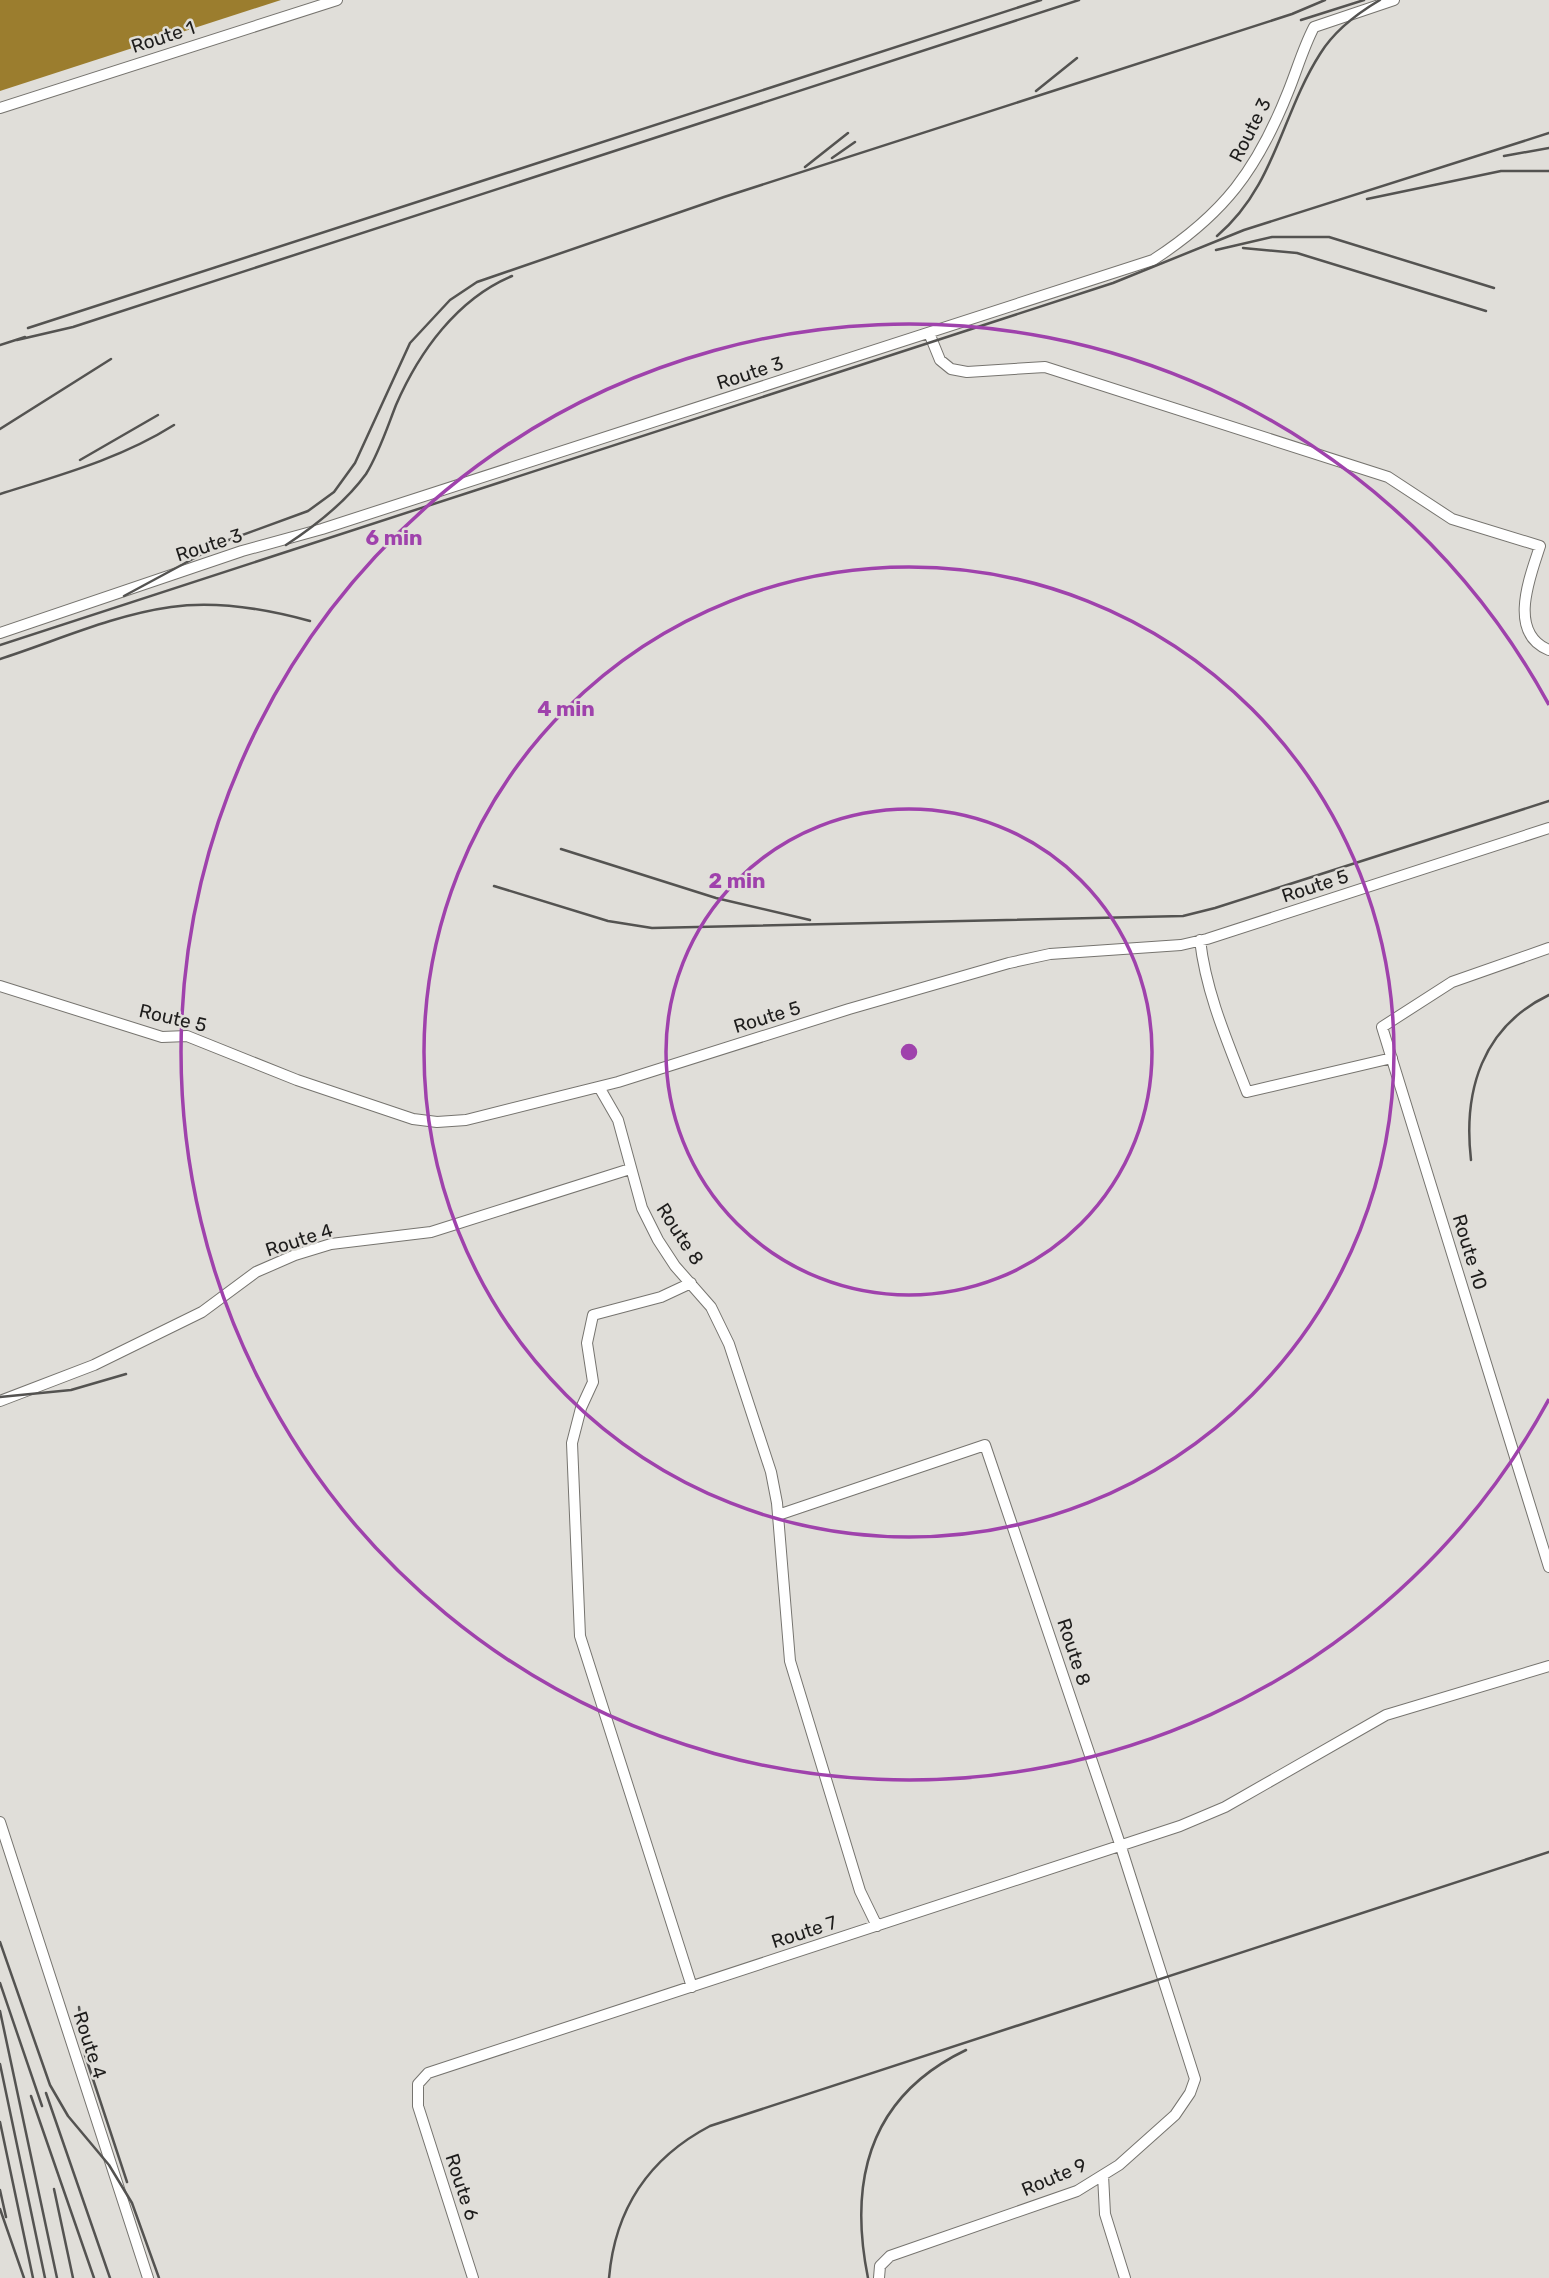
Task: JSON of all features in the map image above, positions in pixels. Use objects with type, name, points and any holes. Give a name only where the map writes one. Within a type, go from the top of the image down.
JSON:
[{"type":"street","name":"Route 1","points":[[0,108],[337,0]]},
{"type":"street","name":"Route 3","points":[[0,633],[242,551],[334,526],[1153,260],[1185,239],[1235,192],[1255,162],[1314,27],[1394,0]]},
{"type":"street","points":[[929,334],[940,360],[951,369],[967,372],[1045,367],[1388,477],[1452,519],[1540,546],[1525,598],[1525,621],[1539,646],[1549,650]]},
{"type":"street","name":"Route 5","points":[[0,986],[162,1037],[187,1036],[297,1080],[413,1119],[437,1122],[467,1120],[599,1087],[1009,963],[1050,954],[1181,945],[1200,940],[1549,828]]},
{"type":"street","points":[[1200,940],[1202,961],[1218,1013],[1247,1092],[1392,1058]]},
{"type":"street","name":"Route 10","points":[[1549,948],[1452,982],[1382,1027],[1549,1567]]},
{"type":"street","name":"Route 8","points":[[599,1087],[618,1120],[642,1208],[658,1240],[675,1266],[711,1307],[729,1343],[771,1472],[778,1515],[790,1661],[860,1891],[877,1926]]},
{"type":"street","name":"Route 4","points":[[0,1401],[94,1365],[202,1312],[256,1272],[295,1255],[331,1244],[431,1232],[631,1169]]},
{"type":"street","points":[[691,1283],[661,1297],[593,1315],[587,1343],[593,1382],[581,1408],[572,1443],[580,1636],[692,1987]]},
{"type":"street","name":"Route 8","points":[[778,1515],[985,1445],[1121,1847],[1195,2078]]},
{"type":"street","name":"Route 7","points":[[418,2106],[418,2084],[428,2073],[1121,1847],[1225,1807],[1387,1715],[1549,1666]]},
{"type":"street","name":"Route 4","points":[[0,1822],[148,2278]]},
{"type":"street","name":"Route 9","points":[[879,2278],[880,2266],[890,2256],[1077,2191],[1119,2165],[1175,2115],[1191,2093],[1195,2078]]},
{"type":"street","name":"Route 6","points":[[418,2106],[473,2278]]},
{"type":"street","points":[[1103,2175],[1105,2214],[1125,2278]]},
{"type":"shaded area","points":[[0,0],[281,0],[0,91]]},
{"type":"railway","points":[[28,328],[1041,0]]},
{"type":"railway","points":[[17,340],[73,327],[1079,0]]},
{"type":"railway","points":[[124,596],[226,541],[308,511],[334,492],[355,463],[410,343],[450,300],[477,282],[724,197],[1292,14],[1325,0]]},
{"type":"railway","points":[[1301,20],[1364,0]]},
{"type":"railway","points":[[1217,236],[1236,217],[1265,173],[1307,77],[1320,54],[1347,23],[1380,0]]},
{"type":"railway","points":[[1036,91],[1077,58]]},
{"type":"railway","points":[[805,167],[848,133]]},
{"type":"railway","points":[[0,645],[1113,283],[1244,230],[1549,133]]},
{"type":"railway","points":[[832,158],[855,142]]},
{"type":"railway","points":[[1504,156],[1549,148]]},
{"type":"railway","points":[[1367,199],[1501,171],[1549,171]]},
{"type":"railway","points":[[1216,250],[1272,237],[1329,237],[1494,288]]},
{"type":"railway","points":[[1243,248],[1297,253],[1486,311]]},
{"type":"railway","points":[[286,545],[329,513],[349,495],[366,474],[405,385],[442,329],[474,298],[512,276]]},
{"type":"railway","points":[[0,345],[25,337]]},
{"type":"railway","points":[[0,429],[111,359]]},
{"type":"railway","points":[[80,460],[158,415]]},
{"type":"railway","points":[[0,494],[111,457],[174,425]]},
{"type":"railway","points":[[0,659],[106,622],[171,607],[241,607],[310,621]]},
{"type":"railway","points":[[494,886],[608,921],[652,928],[1183,916],[1549,801]]},
{"type":"railway","points":[[561,849],[716,898],[810,920]]},
{"type":"railway","points":[[1471,1160],[1470,1110],[1474,1086],[1482,1064],[1507,1025],[1526,1008],[1549,995]]},
{"type":"railway","points":[[0,1397],[71,1390],[126,1374]]},
{"type":"railway","points":[[609,2278],[619,2230],[639,2188],[669,2154],[710,2126],[1549,1852]]},
{"type":"railway","points":[[0,1942],[50,2085],[68,2116],[109,2165],[132,2203],[159,2278]]},
{"type":"railway","points":[[0,1983],[42,2106]]},
{"type":"railway","points":[[79,2007],[85,2055],[127,2182]]},
{"type":"railway","points":[[0,2011],[57,2278]]},
{"type":"railway","points":[[868,2278],[861,2207],[865,2174],[874,2144],[888,2116],[907,2091],[933,2069],[966,2050]]},
{"type":"railway","points":[[0,2064],[45,2278]]},
{"type":"railway","points":[[46,2093],[110,2278]]},
{"type":"railway","points":[[31,2096],[94,2278]]},
{"type":"railway","points":[[0,2122],[33,2278]]},
{"type":"railway","points":[[54,2189],[73,2278]]},
{"type":"railway","points":[[0,2190],[6,2217]]},
{"type":"railway","points":[[0,2209],[24,2278]]}]
